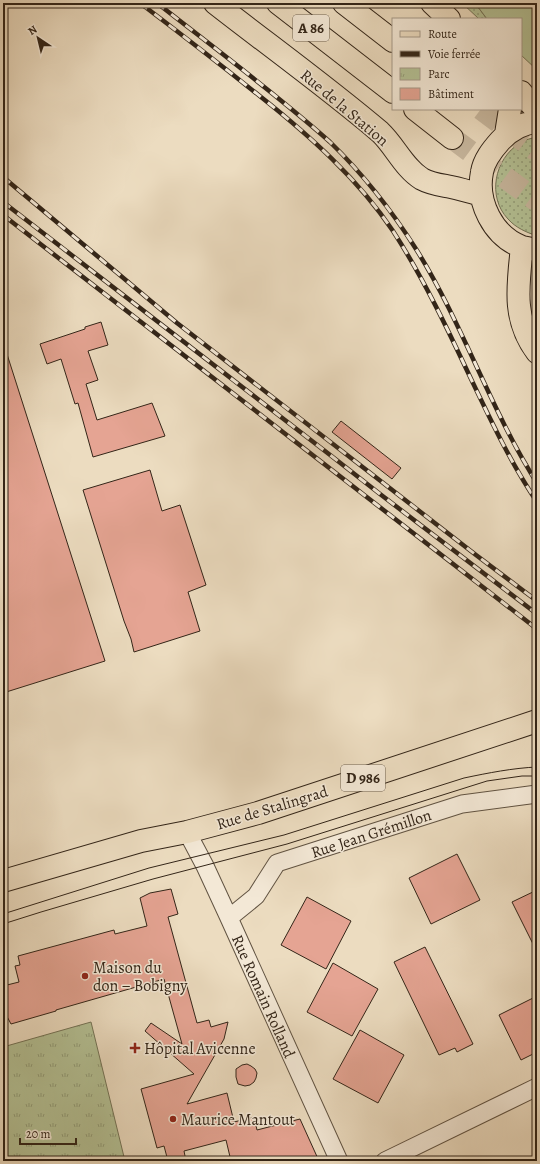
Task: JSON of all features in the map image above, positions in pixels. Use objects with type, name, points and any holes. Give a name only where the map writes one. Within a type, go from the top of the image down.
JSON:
[{"type":"main road","name":"Rue de la Station","points":[[215,3],[350,108],[381,134],[406,164],[421,178],[430,183],[481,195]]},
{"type":"main road","name":"A 86","points":[[278,3],[392,91]]},
{"type":"main road","name":"A 86","points":[[344,3],[392,40]]},
{"type":"main road","points":[[432,3],[448,18]]},
{"type":"main road","points":[[522,93],[537,111]]},
{"type":"main road","points":[[416,110],[452,138]]},
{"type":"main road","points":[[506,134],[510,110]]},
{"type":"main road","points":[[537,122],[532,122],[518,127],[506,134],[491,151],[482,172],[481,195],[485,212],[494,226],[507,238],[530,248],[518,288],[519,312],[522,326],[537,352]]},
{"type":"main road","name":"Rue de Stalingrad","points":[[3,881],[141,841],[187,832],[258,813],[537,721]]},
{"type":"street","name":"Rue Jean Grémillon","points":[[229,918],[256,896],[277,863],[462,804],[537,794]]},
{"type":"street","name":"Rue Romain Rolland","points":[[187,832],[205,866],[339,1161]]},
{"type":"street","points":[[385,1161],[537,1087]]},
{"type":"green space","points":[[462,3],[475,3],[486,18],[478,18]]},
{"type":"green space","points":[[475,3],[537,3],[537,70],[522,56],[522,18],[486,18]]},
{"type":"green space","points":[[537,137],[537,236],[525,231],[511,222],[501,210],[497,200],[496,179],[499,168],[511,150],[526,140]]},
{"type":"green space","points":[[91,1022],[125,1161],[3,1161],[3,1047]]},
{"type":"building","points":[[101,322],[108,345],[88,351],[98,380],[86,384],[97,420],[152,403],[165,436],[93,457],[78,403],[75,404],[61,359],[47,364],[40,344]]},
{"type":"building","points":[[6,351],[105,661],[3,693],[3,352]]},
{"type":"building","points":[[341,421],[401,468],[392,479],[332,432]]},
{"type":"building","points":[[150,470],[162,511],[180,505],[206,585],[188,592],[200,631],[134,652],[83,490]]},
{"type":"building","points":[[457,854],[480,900],[431,924],[409,878]]},
{"type":"building","points":[[171,889],[178,914],[168,917],[197,1023],[209,1020],[211,1027],[228,1022],[224,1039],[187,1104],[227,1093],[234,1122],[254,1117],[257,1130],[300,1119],[319,1161],[231,1161],[226,1140],[184,1151],[186,1161],[168,1161],[164,1146],[157,1148],[141,1089],[194,1074],[145,1031],[151,1023],[182,1044],[164,979],[11,1024],[3,1009],[3,986],[19,982],[15,966],[20,965],[18,956],[114,930],[115,934],[147,926],[140,898],[150,893]]},
{"type":"building","points":[[537,890],[537,952],[512,902]]},
{"type":"building","points":[[307,897],[351,921],[326,969],[281,945]]},
{"type":"building","points":[[425,947],[473,1044],[457,1052],[455,1048],[439,1055],[394,962]]},
{"type":"building","points":[[333,963],[378,989],[352,1036],[307,1012]]},
{"type":"building","points":[[537,996],[537,1052],[521,1060],[499,1015]]},
{"type":"building","points":[[360,1030],[404,1055],[378,1103],[333,1079]]},
{"type":"building","points":[[247,1064],[255,1069],[257,1073],[254,1082],[245,1086],[238,1084],[236,1069]]},
{"type":"tunnel","points":[[482,110],[537,151]]},
{"type":"tunnel","points":[[452,138],[537,201]]},
{"type":"tram line","points":[[3,914],[149,868],[284,835],[464,778],[537,767]]},
{"type":"tram line","points":[[3,924],[153,879],[287,844],[487,781],[522,776],[537,776]]},
{"type":"railway","points":[[140,3],[231,73],[297,127],[349,176],[379,212],[393,231],[425,286],[445,324],[502,443],[537,502]]},
{"type":"railway","points":[[157,3],[292,109],[330,142],[376,193],[407,235],[433,278],[505,426],[537,483]]},
{"type":"railway","points":[[3,177],[177,323],[537,601]]},
{"type":"railway","points":[[3,202],[537,614]]},
{"type":"railway","points":[[3,215],[537,629]]},
{"type":"place","name":"Maison du don – Bobigny","points":[[85,976]]},
{"type":"place","name":"Hôpital Avicenne","points":[[135,1048]]},
{"type":"place","name":"Maurice Mantout","points":[[173,1119]]}]
